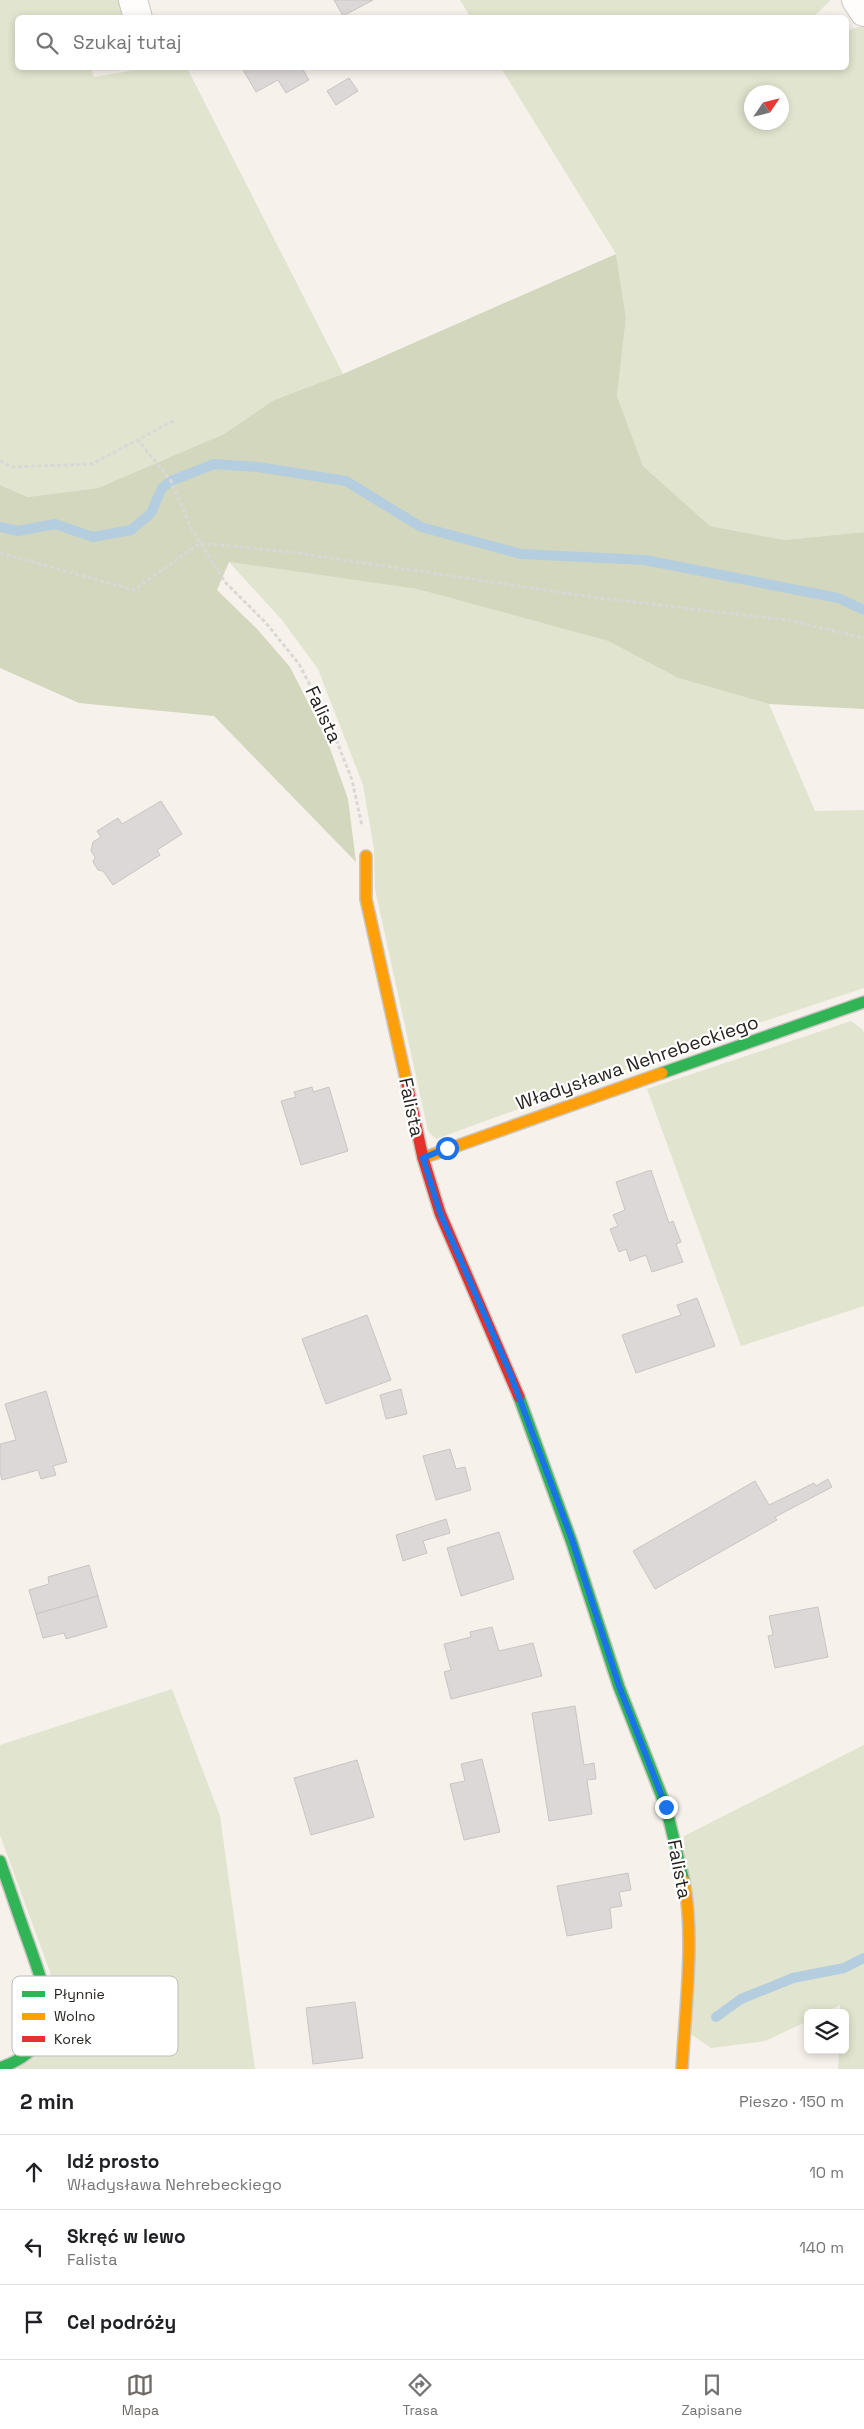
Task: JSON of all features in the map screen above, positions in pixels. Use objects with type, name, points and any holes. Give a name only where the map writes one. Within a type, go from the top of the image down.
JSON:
[{"type":"street","points":[[133,0],[137,15]]},
{"type":"street","points":[[856,0],[864,12]]},
{"type":"street","name":"Falista","points":[[366,856],[366,899],[423,1158],[440,1213],[514,1382],[572,1540],[619,1686],[666,1807],[678,1850],[687,1896],[688,1960],[682,2069]]},
{"type":"street","name":"Władysława Nehrebeckiego","points":[[423,1158],[864,1002]]},
{"type":"street","points":[[0,1862],[40,1976]]},
{"type":"street","points":[[0,2068],[13,2064],[24,2056]]},
{"type":"path","points":[[0,461],[12,467],[92,464],[175,420]]},
{"type":"path","name":"Falista","points":[[137,439],[171,481],[191,528],[225,582],[266,623],[304,673],[330,724],[352,780],[366,846],[366,856]]},
{"type":"path","points":[[0,553],[134,590],[200,543],[291,552],[598,598],[788,620],[864,638]]},
{"type":"green space","points":[[0,0],[124,0],[128,15],[15,15],[15,70],[92,70],[94,77],[135,70],[188,70],[343,374],[274,400],[224,434],[98,488],[28,497],[0,485]]},
{"type":"green space","points":[[460,0],[830,0],[815,15],[469,15]]},
{"type":"green space","points":[[864,25],[864,532],[784,540],[710,526],[643,466],[617,396],[626,318],[616,254],[502,70],[849,70],[849,30]]},
{"type":"green space","points":[[616,254],[626,318],[617,396],[643,466],[710,526],[784,540],[864,532],[864,709],[769,704],[678,678],[608,641],[417,589],[229,562],[217,590],[258,630],[290,667],[327,740],[348,799],[356,862],[214,716],[79,703],[0,668],[0,485],[28,497],[98,488],[224,434],[274,400],[343,374]]},
{"type":"green space","points":[[229,562],[417,589],[608,641],[678,678],[769,704],[815,811],[864,810],[864,988],[693,1045],[436,1139],[428,1131],[375,889],[374,849],[363,785],[318,669],[282,620]]},
{"type":"green space","points":[[851,1021],[863,1030],[864,1033],[864,1306],[741,1346],[647,1089]]},
{"type":"green space","points":[[172,1689],[220,1816],[255,2069],[18,2069],[23,2056],[178,2056],[178,1976],[51,1976],[0,1835],[0,1745]]},
{"type":"green space","points":[[864,1745],[864,2069],[838,2069],[839,2054],[849,2054],[849,2009],[840,2009],[840,2005],[832,2009],[804,2009],[804,2023],[765,2041],[711,2048],[691,2034],[684,1836]]},
{"type":"building","points":[[334,0],[373,0],[345,15],[342,15]]},
{"type":"building","points":[[243,70],[303,70],[309,80],[286,93],[278,80],[256,92]]},
{"type":"building","points":[[349,78],[358,91],[336,105],[327,91]]},
{"type":"building","points":[[161,801],[182,834],[157,850],[160,855],[113,885],[103,871],[98,870],[93,862],[95,857],[91,851],[93,842],[101,837],[97,831],[118,818],[122,824]]},
{"type":"building","points":[[312,1087],[313,1092],[329,1087],[348,1151],[301,1165],[281,1101],[296,1097],[294,1092]]},
{"type":"building","points":[[651,1170],[669,1223],[673,1221],[681,1242],[676,1244],[683,1262],[652,1272],[646,1255],[630,1261],[626,1249],[619,1252],[610,1229],[618,1226],[613,1215],[625,1210],[616,1182]]},
{"type":"building","points":[[697,1298],[715,1346],[636,1373],[622,1335],[681,1315],[677,1305]]},
{"type":"building","points":[[367,1315],[391,1380],[326,1404],[302,1339]]},
{"type":"building","points":[[401,1389],[407,1414],[386,1419],[380,1395]]},
{"type":"building","points":[[46,1391],[67,1462],[53,1466],[56,1475],[41,1479],[38,1470],[2,1480],[0,1472],[0,1444],[16,1440],[5,1404]]},
{"type":"building","points":[[450,1449],[456,1469],[465,1467],[471,1490],[436,1500],[423,1456]]},
{"type":"building","points":[[828,1479],[832,1487],[775,1517],[777,1520],[655,1589],[633,1551],[755,1481],[769,1505],[814,1483],[816,1486]]},
{"type":"building","points":[[446,1519],[450,1533],[423,1541],[427,1553],[403,1561],[396,1535]]},
{"type":"building","points":[[499,1532],[514,1579],[461,1596],[447,1548]]},
{"type":"building","points":[[89,1565],[98,1596],[36,1614],[29,1590],[49,1584],[48,1577]]},
{"type":"building","points":[[98,1596],[107,1627],[66,1639],[64,1633],[43,1638],[36,1614]]},
{"type":"building","points":[[818,1607],[828,1657],[775,1668],[768,1636],[773,1635],[769,1616]]},
{"type":"building","points":[[492,1627],[499,1651],[533,1643],[542,1676],[451,1699],[444,1672],[451,1670],[444,1644],[471,1637],[470,1632]]},
{"type":"building","points":[[575,1706],[584,1765],[594,1763],[596,1779],[587,1780],[592,1814],[549,1821],[532,1713]]},
{"type":"building","points":[[482,1759],[500,1832],[464,1840],[450,1784],[465,1781],[461,1764]]},
{"type":"building","points":[[357,1760],[374,1817],[311,1835],[294,1778]]},
{"type":"building","points":[[628,1873],[631,1890],[619,1892],[622,1906],[610,1908],[612,1928],[567,1936],[557,1886]]},
{"type":"building","points":[[355,2002],[363,2058],[313,2064],[306,2008]]},
{"type":"waterway","points":[[0,527],[18,531],[55,524],[93,537],[131,530],[151,513],[162,488],[171,481],[214,464],[258,467],[346,481],[421,527],[521,554],[645,560],[838,598],[864,610]]},
{"type":"waterway","points":[[716,2017],[741,1999],[793,1978],[844,1968],[864,1958]]},
{"type":"traffic: fast","points":[[662,1073],[864,1002]]},
{"type":"traffic: fast","points":[[519,1397],[571,1540],[619,1687],[666,1807],[684,1881]]},
{"type":"traffic: fast","points":[[0,1861],[40,1976]]},
{"type":"traffic: fast","points":[[0,2068],[24,2056]]},
{"type":"traffic: slow","points":[[366,856],[366,899],[407,1084]]},
{"type":"traffic: slow","points":[[423,1158],[662,1073]]},
{"type":"traffic: slow","points":[[682,2069],[689,1950],[689,1926],[684,1881]]},
{"type":"traffic: jam","points":[[407,1084],[423,1158],[440,1213],[519,1397]]},
{"type":"route","points":[[447,1148],[423,1158],[440,1213],[510,1373],[572,1540],[619,1686],[666,1807]]}]
